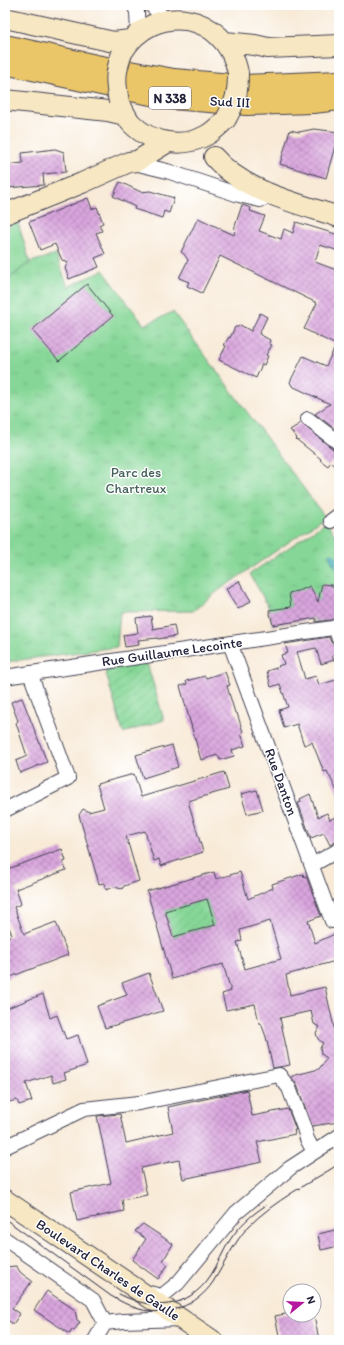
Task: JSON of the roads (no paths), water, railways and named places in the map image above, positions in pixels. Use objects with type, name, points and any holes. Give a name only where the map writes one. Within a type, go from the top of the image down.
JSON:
[{"type":"highway","points":[[5,35],[18,38],[40,54]]},
{"type":"highway","name":"Sud III","points":[[5,46],[96,66],[174,80],[243,86],[339,82]]},
{"type":"highway","name":"Sud III","points":[[5,64],[171,98],[247,104],[313,102],[339,99]]},
{"type":"main road","points":[[5,18],[114,42],[130,42]]},
{"type":"main road","points":[[5,214],[129,162],[137,161],[177,142],[206,136],[220,125],[234,105],[238,89],[237,69],[232,53],[218,34],[199,23],[177,19],[152,24],[130,42],[116,69],[115,85],[122,108],[131,123],[152,138],[177,142],[193,148],[207,157],[214,157],[229,172],[275,195],[339,217]]},
{"type":"main road","points":[[225,42],[268,48],[339,45]]},
{"type":"main road","points":[[237,69],[239,61],[268,48]]},
{"type":"main road","points":[[5,100],[108,111],[122,108]]},
{"type":"main road","points":[[214,157],[220,125]]},
{"type":"main road","points":[[129,162],[137,147],[139,130]]},
{"type":"main road","name":"Boulevard Charles de Gaulle","points":[[5,1200],[212,1340]]},
{"type":"street","points":[[130,42],[137,12],[134,5]]},
{"type":"street","points":[[151,5],[166,20]]},
{"type":"street","points":[[129,162],[167,171],[238,195],[260,200],[275,195]]},
{"type":"street","points":[[308,418],[339,443]]},
{"type":"street","name":"Rue Guillaume Lecointe","points":[[5,677],[230,644],[338,631]]},
{"type":"street","name":"Rue Danton","points":[[230,644],[332,921]]},
{"type":"street","points":[[5,810],[68,778],[30,673]]},
{"type":"street","points":[[312,865],[339,850]]},
{"type":"street","points":[[5,1147],[84,1109],[139,1103],[279,1075],[289,1088],[307,1139],[314,1152]]},
{"type":"street","points":[[138,1290],[162,1296],[178,1283],[236,1213],[290,1168],[339,1136]]},
{"type":"street","points":[[5,1239],[93,1300],[105,1324]]},
{"type":"street","points":[[95,1340],[105,1324],[123,1321],[180,1319]]},
{"type":"water","points":[[331,553],[336,556],[339,562],[339,570],[331,561],[329,554]]},
{"type":"tram line","points":[[5,1219],[114,1298],[139,1309],[160,1312],[180,1308],[199,1297],[213,1282],[230,1253],[249,1226],[269,1208],[339,1164]]},
{"type":"tram line","points":[[119,1294],[131,1300],[157,1305],[180,1301],[192,1295],[202,1287],[211,1275],[227,1244],[241,1225],[265,1206]]},
{"type":"park label","name":"Parc des Chartreux","points":[[136,480]]}]
